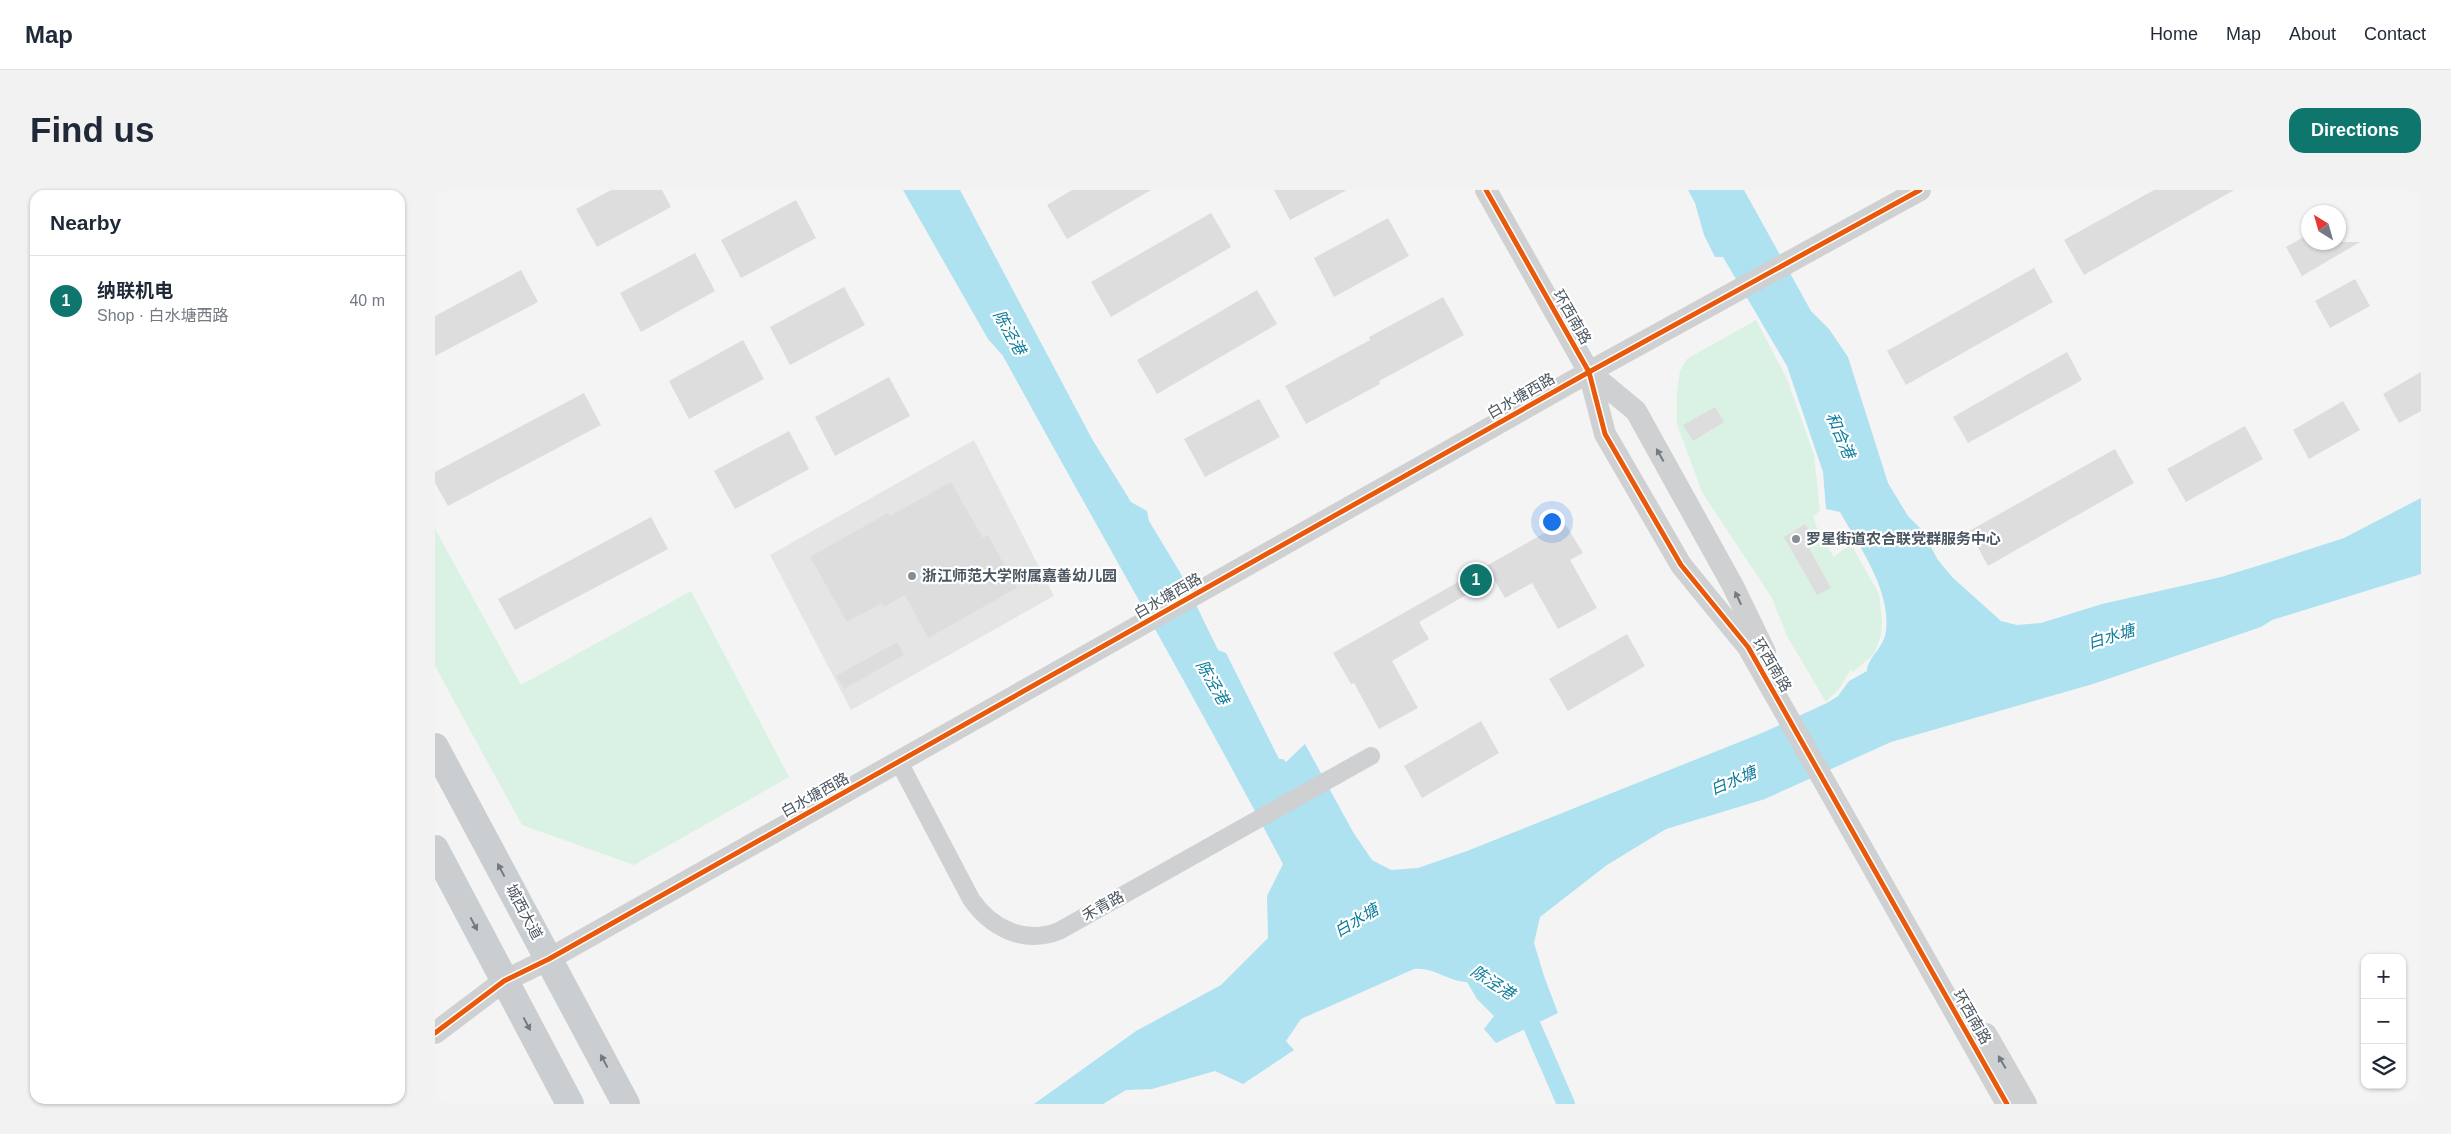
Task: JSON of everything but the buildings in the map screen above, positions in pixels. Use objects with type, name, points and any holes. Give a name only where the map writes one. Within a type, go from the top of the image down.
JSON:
[{"type":"main road","name":"城西大道","points":[[435,747],[626,1104]]},
{"type":"main road","points":[[435,849],[570,1104]]},
{"type":"street","name":"环西南路","points":[[1485,190],[1589,372],[1605,434],[1676,557],[1754,644]]},
{"type":"street","name":"白水塘西路","points":[[435,1033],[504,981],[549,959],[1589,372],[1920,190]]},
{"type":"street","name":"环西南路","points":[[1589,372],[1636,411],[1733,586],[1754,644],[1858,826],[2026,1104]]},
{"type":"street","name":"禾青路","points":[[899,762],[971,899],[982,915],[998,927],[1014,933],[1048,935],[1059,931],[1371,756]]},
{"type":"street","name":"环西南路","points":[[1858,826],[2007,1104]]},
{"type":"shaded area","name":"浙江师范大学附属嘉善幼儿园","points":[[974,440],[1054,596],[851,710],[770,555]]},
{"type":"green space","points":[[1756,320],[1787,379],[1814,455],[1820,511],[1813,516],[1818,531],[1834,557],[1851,544],[1879,594],[1882,620],[1881,635],[1874,654],[1853,672],[1851,669],[1839,689],[1826,702],[1787,636],[1772,598],[1702,492],[1677,424],[1677,391],[1680,371],[1687,359]]},
{"type":"green space","points":[[435,529],[521,685],[691,591],[789,777],[634,865],[522,825],[435,666]]},
{"type":"water","points":[[903,190],[960,190],[1092,439],[1131,502],[1147,511],[1149,521],[1181,574],[1218,650],[1226,653],[1279,759],[1283,759],[1286,762],[1305,744],[1353,832],[1372,860],[1391,870],[1418,868],[1467,851],[1762,733],[1827,703],[1838,696],[1849,681],[1867,671],[1870,662],[1885,637],[1886,616],[1879,584],[1840,512],[1826,509],[1823,472],[1787,366],[1723,257],[1715,257],[1704,235],[1695,203],[1688,190],[1744,190],[1811,311],[1829,329],[1848,357],[1888,483],[1908,516],[1921,529],[1938,560],[1952,577],[2001,621],[2017,625],[2041,623],[2102,604],[2221,577],[2344,538],[2421,498],[2421,574],[2272,620],[2261,627],[2093,684],[1891,742],[1765,799],[1666,829],[1607,865],[1540,917],[1534,943],[1558,1013],[1496,1043],[1484,1029],[1494,1016],[1477,999],[1467,982],[1428,970],[1414,969],[1301,1019],[1286,1041],[1294,1050],[1243,1084],[1215,1071],[1152,1089],[1126,1090],[1103,1104],[1034,1104],[1136,1031],[1221,985],[1268,938],[1267,896],[1283,864],[1003,356],[988,339]]},
{"type":"waterway","name":"陈泾港","points":[[1522,1003],[1566,1104]]},
{"type":"cycle path","points":[[1486,190],[1589,372],[1605,434],[1681,565],[1748,647],[2007,1104]]},
{"type":"cycle path","points":[[435,1033],[504,981],[549,959],[1589,372],[1920,190]]},
{"type":"place","name":"罗星街道农合联党群服务中心","points":[[1796,539]]},
{"type":"place","name":"浙江师范大学附属嘉善幼儿园","points":[[912,576]]},
{"type":"place","name":"纳联机电","points":[[1476,580]]},
{"type":"water label","name":"和合港","points":[[1841,435]]},
{"type":"water label","name":"白水塘","points":[[2111,636]]},
{"type":"water label","name":"白水塘","points":[[1733,780]]},
{"type":"water label","name":"白水塘","points":[[1356,920]]}]
